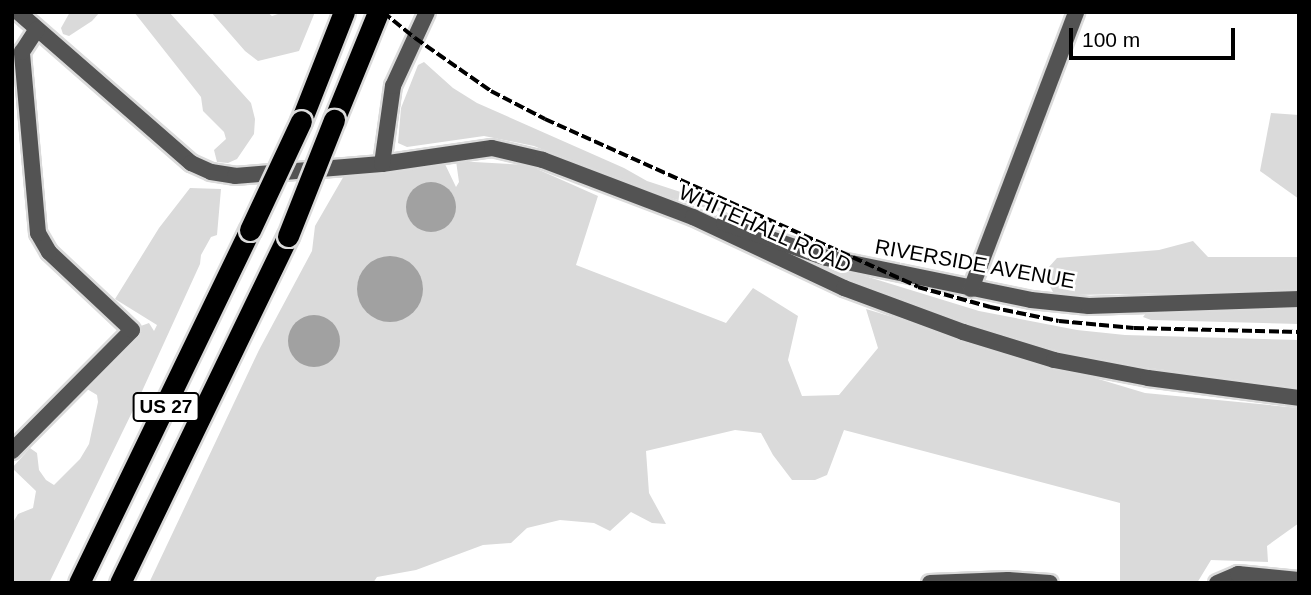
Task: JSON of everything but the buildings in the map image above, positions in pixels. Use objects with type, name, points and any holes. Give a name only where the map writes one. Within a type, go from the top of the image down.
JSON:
[{"type":"highway","name":"US 27","points":[[120,583],[288,236],[378,12]]},
{"type":"highway","name":"US 27","points":[[79,583],[301,121],[342,17]]},
{"type":"street","points":[[12,451],[132,330],[49,252],[38,233],[22,52],[37,29],[18,12]]},
{"type":"street","points":[[382,164],[393,86],[427,12]]},
{"type":"street","points":[[971,289],[1076,12]]},
{"type":"street","name":"WHITEHALL ROAD","points":[[37,29],[191,163],[211,172],[236,176],[382,164],[492,148],[543,160],[692,217],[844,288],[1015,348],[1054,359],[1148,378],[1299,398]]},
{"type":"street","name":"RIVERSIDE AVENUE","points":[[692,217],[721,222],[827,258],[971,289],[1089,306],[1299,299]]},
{"type":"street","points":[[1217,583],[1238,573],[1299,580]]},
{"type":"street","points":[[930,583],[1008,580],[1050,583]]},
{"type":"shaded area","points":[[70,12],[100,12],[92,21],[69,36],[63,34],[61,28]]},
{"type":"shaded area","points":[[134,12],[169,12],[251,103],[255,119],[254,134],[237,159],[228,163],[217,162],[214,150],[226,139],[224,132],[203,111],[201,97]]},
{"type":"shaded area","points":[[211,12],[267,12],[272,16],[284,12],[315,12],[299,51],[258,61],[245,51]]},
{"type":"shaded area","points":[[424,62],[453,88],[477,103],[624,168],[647,181],[708,201],[731,215],[632,187],[534,146],[484,136],[407,147],[398,143],[401,108],[418,65]]},
{"type":"shaded area","points":[[1271,113],[1299,115],[1299,199],[1260,171]]},
{"type":"shaded area","points":[[456,161],[528,165],[598,196],[576,265],[726,323],[753,288],[798,316],[788,360],[802,396],[839,395],[878,348],[866,309],[1145,393],[1299,408],[1299,523],[1267,546],[1268,562],[1211,560],[1197,583],[1120,583],[1120,503],[844,430],[827,475],[815,480],[792,480],[761,433],[735,430],[646,451],[649,493],[666,524],[652,523],[631,512],[610,531],[594,523],[560,520],[527,528],[511,543],[483,545],[416,570],[377,577],[373,583],[149,583],[259,350],[312,251],[315,226],[345,174],[444,162],[456,187],[459,182]]},
{"type":"shaded area","points":[[431,182],[449,189],[456,207],[449,225],[431,232],[413,225],[406,207],[413,189]]},
{"type":"shaded area","points":[[190,188],[221,189],[217,235],[211,237],[201,255],[200,264],[138,400],[49,583],[12,583],[12,524],[18,514],[33,508],[36,491],[12,468],[30,448],[37,453],[39,470],[46,480],[54,485],[80,459],[89,444],[98,402],[97,395],[87,389],[130,342],[138,327],[149,323],[154,331],[157,325],[115,299],[159,228]]},
{"type":"shaded area","points":[[1193,241],[1208,257],[1299,257],[1299,291],[1074,295],[1053,292],[1046,279],[1048,268],[1057,258],[1159,250]]},
{"type":"shaded area","points":[[787,252],[979,311],[1077,330],[1125,335],[1299,340],[1299,388],[1090,360],[1031,346],[896,301],[787,257]]},
{"type":"shaded area","points":[[384,256],[396,256],[408,261],[418,271],[423,289],[421,302],[408,317],[396,322],[384,322],[372,317],[362,307],[357,295],[357,283],[362,271],[372,261]]},
{"type":"shaded area","points":[[1299,308],[1299,324],[1151,320],[1143,317],[1146,313]]},
{"type":"shaded area","points":[[314,315],[333,322],[340,341],[333,360],[314,367],[295,360],[288,341],[295,322]]},
{"type":"railway","points":[[383,12],[491,91],[545,119],[918,287],[990,307],[1059,321],[1134,328],[1299,332]]}]
